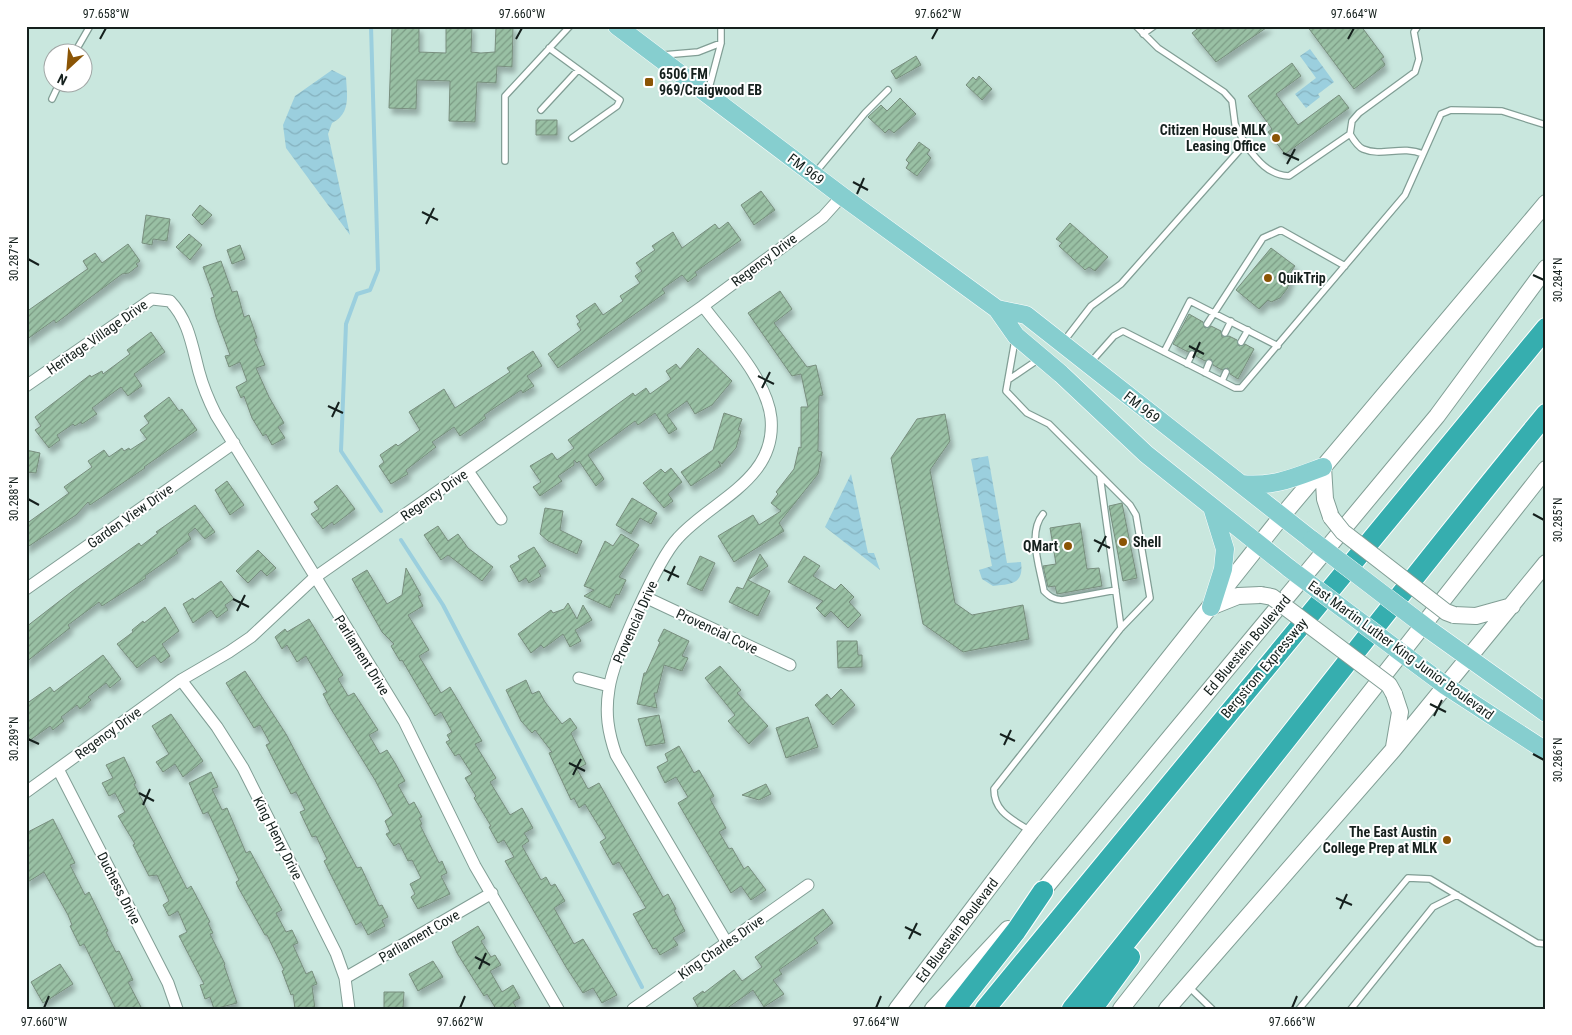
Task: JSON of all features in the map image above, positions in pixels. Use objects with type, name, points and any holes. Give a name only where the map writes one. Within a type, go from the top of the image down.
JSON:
[{"type":"highway","name":"Bergstrom Expressway","points":[[985,1009],[1546,328]]},
{"type":"highway","points":[[1072,1009],[1436,549],[1546,414]]},
{"type":"highway","points":[[1092,1009],[1145,938],[1168,890]]},
{"type":"highway","points":[[955,1009],[1016,931],[1043,891]]},
{"type":"main road","name":"FM 969","points":[[617,26],[842,196],[997,309],[1016,336],[1146,454],[1259,546]]},
{"type":"main road","name":"Ed Bluestein Boulevard","points":[[897,1009],[1031,832],[1282,516],[1546,204]]},
{"type":"main road","name":"Ed Bluestein Boulevard","points":[[932,1009],[1043,891],[1431,423],[1546,268]]},
{"type":"main road","name":"FM 969","points":[[997,309],[1026,315],[1312,540],[1427,628],[1546,713]]},
{"type":"main road","points":[[1041,357],[1055,354],[1072,366],[1080,368],[1089,364]]},
{"type":"main road","points":[[1241,484],[1261,486],[1279,484],[1323,467],[1325,499],[1332,517],[1343,532],[1446,612],[1454,615],[1476,616],[1512,606]]},
{"type":"main road","points":[[1121,1009],[1546,468]]},
{"type":"main road","points":[[1211,607],[1224,569],[1225,549],[1212,508]]},
{"type":"main road","name":"East Martin Luther King Junior Boulevard","points":[[1259,546],[1446,686],[1546,751]]},
{"type":"main road","points":[[1167,1009],[1393,750],[1546,563]]},
{"type":"main road","points":[[1211,607],[1238,596],[1261,595],[1272,597],[1390,686],[1400,712],[1393,750]]},
{"type":"street","name":"Regency Drive","points":[[26,792],[181,680],[251,637],[314,578],[703,306],[823,216],[842,196]]},
{"type":"street","name":"Heritage Village Drive","points":[[26,386],[136,308],[152,299],[170,300]]},
{"type":"street","name":"Parliament Drive","points":[[170,300],[180,311],[186,324],[207,396],[314,578],[404,721],[475,866],[558,1009]]},
{"type":"street","name":"Provencial Drive","points":[[703,306],[758,380],[767,400],[771,419],[770,439],[763,460],[752,476],[738,491],[696,521],[676,540],[644,597],[609,686],[607,713],[608,732],[616,755],[727,943]]},
{"type":"street","name":"Garden View Drive","points":[[26,589],[234,443]]},
{"type":"street","points":[[468,471],[501,519]]},
{"type":"street","name":"Provencial Cove","points":[[644,597],[790,665]]},
{"type":"street","points":[[579,678],[609,686]]},
{"type":"street","name":"King Henry Drive","points":[[181,680],[222,734],[243,768],[336,953],[345,978],[349,1009]]},
{"type":"street","name":"Duchess Drive","points":[[58,769],[168,983],[177,1009]]},
{"type":"street","name":"King Charles Drive","points":[[633,1009],[808,885]]},
{"type":"street","name":"Parliament Cove","points":[[345,978],[492,894]]},
{"type":"lane","points":[[80,42],[90,26]]},
{"type":"lane","points":[[505,161],[505,96],[570,26]]},
{"type":"lane","points":[[707,94],[721,44],[721,26]]},
{"type":"lane","points":[[1136,26],[1158,48],[1224,92],[1232,101],[1235,124],[1245,144],[1261,165],[1279,176],[1289,176],[1350,134],[1352,121],[1359,113],[1415,72],[1419,59],[1414,45],[1414,32],[1418,26]]},
{"type":"lane","points":[[1144,34],[1154,26]]},
{"type":"lane","points":[[655,55],[698,52],[721,44]]},
{"type":"lane","points":[[549,48],[620,100],[617,106],[572,138]]},
{"type":"lane","points":[[541,110],[578,70]]},
{"type":"lane","points":[[814,175],[865,113],[888,90]]},
{"type":"lane","points":[[52,99],[55,92]]},
{"type":"lane","points":[[1089,364],[1114,336],[1123,331],[1222,382],[1238,389],[1244,386],[1405,195],[1438,118],[1444,112],[1502,111],[1546,125]]},
{"type":"lane","points":[[1350,134],[1362,149],[1380,152],[1413,150],[1423,154]]},
{"type":"lane","points":[[1062,343],[1092,306],[1121,284],[1245,144]]},
{"type":"lane","points":[[1208,324],[1213,313],[1263,238],[1281,230],[1345,266]]},
{"type":"lane","points":[[1164,352],[1190,301],[1278,346]]},
{"type":"lane","points":[[1225,334],[1231,321]]},
{"type":"lane","points":[[1241,342],[1248,330]]},
{"type":"lane","points":[[1016,336],[1006,390],[1014,401],[1027,413],[1049,424],[1130,505],[1136,515],[1150,598],[1122,628],[994,789],[994,800],[1000,810],[1031,832]]},
{"type":"lane","points":[[1187,364],[1192,354]]},
{"type":"lane","points":[[1008,380],[1041,357]]},
{"type":"lane","points":[[1204,373],[1209,363]]},
{"type":"lane","points":[[1222,382],[1226,372]]},
{"type":"lane","points":[[1100,476],[1122,628]]},
{"type":"lane","points":[[1043,514],[1038,521],[1035,536],[1044,591],[1054,600],[1062,600],[1116,590]]},
{"type":"lane","points":[[1299,1009],[1408,878],[1430,879],[1538,943],[1546,944]]},
{"type":"lane","points":[[1352,1009],[1433,907],[1457,895]]},
{"type":"lane","points":[[1188,986],[1212,1009]]},
{"type":"water","points":[[1310,49],[1334,82],[1318,94],[1320,97],[1306,108],[1295,94],[1316,78],[1300,56]]},
{"type":"water","points":[[332,70],[346,77],[347,103],[342,114],[332,123],[328,134],[350,235],[286,148],[283,125],[295,96]]},
{"type":"water","points":[[988,456],[1007,563],[1021,562],[1021,575],[1015,582],[993,586],[982,579],[979,570],[992,566],[971,459]]},
{"type":"water","points":[[851,474],[868,553],[874,553],[880,570],[825,527]]},
{"type":"building","points":[[446,26],[472,26],[471,52],[481,53],[495,52],[496,26],[513,26],[512,67],[497,66],[496,83],[477,82],[475,122],[449,121],[450,81],[417,80],[416,109],[389,108],[392,27],[419,27],[419,52],[446,53]]},
{"type":"building","points":[[1201,26],[1269,26],[1216,62],[1192,33]]},
{"type":"building","points":[[1307,26],[1361,26],[1384,57],[1381,59],[1385,64],[1384,66],[1354,89]]},
{"type":"building","points":[[916,56],[921,65],[896,79],[891,71]]},
{"type":"building","points":[[1292,63],[1301,76],[1276,94],[1298,125],[1339,95],[1349,108],[1285,154],[1268,132],[1272,129],[1248,96]]},
{"type":"building","points":[[979,76],[992,89],[982,100],[966,85],[973,77],[976,80]]},
{"type":"building","points":[[900,98],[916,114],[894,133],[889,129],[885,133],[868,117],[881,105],[887,111]]},
{"type":"building","points":[[536,120],[557,120],[557,135],[536,135]]},
{"type":"building","points":[[919,142],[930,150],[927,154],[931,158],[917,176],[906,168],[909,163],[906,160]]},
{"type":"building","points":[[761,191],[775,210],[754,225],[741,205]]},
{"type":"building","points":[[200,205],[212,215],[202,225],[192,215]]},
{"type":"building","points":[[146,215],[170,219],[167,241],[153,239],[152,245],[142,243]]},
{"type":"building","points":[[728,222],[741,240],[695,272],[697,275],[688,282],[682,275],[662,289],[665,293],[558,368],[548,354],[581,330],[577,324],[580,322],[576,316],[595,303],[603,315],[623,301],[620,296],[640,283],[635,276],[642,271],[636,263],[655,250],[652,246],[673,232],[682,248],[715,224],[719,229]]},
{"type":"building","points":[[1070,223],[1108,257],[1095,271],[1089,267],[1085,270],[1059,246],[1062,243],[1056,239]]},
{"type":"building","points":[[189,234],[202,245],[190,260],[176,247]]},
{"type":"building","points":[[128,244],[140,261],[136,264],[138,266],[129,273],[122,274],[56,323],[54,320],[26,340],[26,312],[88,269],[83,261],[95,253],[102,263]]},
{"type":"building","points":[[240,245],[245,259],[232,264],[227,250]]},
{"type":"building","name":"QuikTrip","points":[[1271,248],[1295,266],[1287,277],[1291,279],[1287,289],[1280,298],[1271,302],[1268,300],[1259,309],[1236,290]]},
{"type":"building","points":[[221,261],[232,292],[237,291],[244,317],[249,315],[257,338],[254,339],[265,365],[256,368],[269,397],[284,423],[278,427],[285,438],[272,445],[266,434],[263,436],[252,418],[244,396],[241,398],[236,387],[247,381],[240,362],[229,367],[225,356],[230,355],[216,317],[211,298],[214,297],[203,267]]},
{"type":"building","points":[[780,291],[792,309],[774,323],[807,367],[816,365],[823,395],[819,396],[818,451],[822,452],[818,474],[779,523],[784,531],[734,562],[718,536],[753,515],[759,525],[781,511],[771,503],[778,494],[776,492],[794,469],[799,447],[801,448],[801,407],[808,407],[801,374],[792,376],[748,313]]},
{"type":"building","points":[[1189,314],[1203,322],[1205,328],[1211,326],[1221,331],[1222,337],[1229,336],[1237,340],[1239,346],[1245,344],[1254,349],[1238,379],[1230,374],[1228,368],[1222,370],[1213,365],[1211,359],[1205,361],[1196,356],[1194,350],[1188,352],[1173,344]]},
{"type":"building","points":[[151,332],[165,352],[134,374],[142,386],[128,396],[121,387],[92,408],[97,414],[82,424],[81,422],[75,426],[73,424],[57,435],[60,440],[49,448],[35,430],[41,426],[35,417],[90,375],[91,377],[102,371],[103,374],[130,354],[127,350]]},
{"type":"building","points":[[698,348],[732,381],[712,405],[695,414],[687,401],[667,415],[677,429],[669,434],[655,413],[638,425],[635,421],[588,455],[604,479],[596,486],[579,461],[577,463],[574,460],[574,465],[558,476],[562,481],[540,496],[533,487],[541,482],[530,466],[552,453],[557,460],[574,448],[568,440],[633,393],[635,396],[646,388],[650,394],[671,379],[666,371],[676,364],[680,369]]},
{"type":"building","points":[[533,351],[542,366],[527,376],[534,386],[523,393],[521,390],[484,415],[486,418],[460,436],[454,427],[432,442],[436,447],[406,470],[408,474],[391,484],[379,466],[384,462],[380,455],[396,444],[398,446],[420,430],[409,412],[444,389],[455,408],[510,372],[507,368]]},
{"type":"building","points":[[169,397],[179,411],[182,409],[197,430],[90,505],[88,502],[76,515],[26,548],[26,524],[69,493],[64,487],[92,467],[88,461],[104,450],[109,457],[122,448],[124,451],[129,448],[130,450],[147,439],[140,430],[149,423],[144,416]]},
{"type":"building","points":[[724,413],[742,419],[738,430],[741,431],[736,448],[722,464],[718,461],[721,466],[691,486],[681,472],[713,450]]},
{"type":"building","points":[[945,414],[950,441],[930,470],[955,603],[972,615],[1023,605],[1029,639],[963,652],[923,624],[891,458],[917,419]]},
{"type":"building","points":[[26,450],[40,453],[36,473],[26,472]]},
{"type":"building","points":[[671,468],[682,482],[668,494],[673,501],[664,508],[643,483],[661,469],[665,473]]},
{"type":"building","points":[[227,481],[244,505],[230,515],[215,490]]},
{"type":"building","points":[[337,485],[355,509],[334,525],[332,522],[323,529],[311,514],[319,509],[314,502]]},
{"type":"building","points":[[632,498],[657,513],[651,524],[640,518],[631,534],[616,525]]},
{"type":"building","name":"Shell","points":[[1122,503],[1137,578],[1123,581],[1109,506]]},
{"type":"building","points":[[195,505],[215,532],[205,539],[195,528],[188,534],[191,539],[176,550],[178,553],[145,576],[146,578],[102,606],[99,602],[68,625],[70,628],[26,662],[26,627],[75,589],[139,543],[141,546],[158,533],[156,532]]},
{"type":"building","points":[[545,508],[563,511],[560,530],[582,541],[577,554],[548,541],[540,534]]},
{"type":"building","name":"QMart","points":[[1080,523],[1087,569],[1099,568],[1102,586],[1057,594],[1055,586],[1048,587],[1043,566],[1056,564],[1050,528]]},
{"type":"building","points":[[438,526],[448,541],[458,534],[468,548],[493,567],[482,581],[448,555],[441,560],[424,535]]},
{"type":"building","points":[[621,534],[639,545],[619,577],[626,580],[619,595],[616,594],[610,608],[584,596],[594,590],[584,586],[605,541],[613,546]]},
{"type":"building","points":[[534,547],[546,566],[538,571],[541,576],[529,583],[526,578],[519,582],[510,566],[520,560],[518,556]]},
{"type":"building","points":[[258,550],[276,568],[267,576],[261,570],[248,583],[236,571]]},
{"type":"building","points":[[760,554],[768,566],[748,580],[770,591],[758,616],[729,602],[737,587],[743,589]]},
{"type":"building","points":[[700,556],[715,563],[702,591],[687,584]]},
{"type":"building","points":[[804,556],[820,566],[813,576],[835,590],[841,584],[854,597],[849,602],[861,615],[848,628],[831,611],[825,617],[816,608],[823,601],[788,582]]},
{"type":"building","points":[[406,568],[421,595],[418,596],[423,606],[408,615],[429,650],[419,656],[441,693],[450,687],[482,741],[475,744],[496,778],[490,782],[510,815],[522,808],[533,828],[524,833],[529,841],[522,846],[541,880],[546,877],[551,886],[555,884],[565,901],[554,908],[574,944],[583,939],[617,995],[602,1003],[593,988],[583,993],[566,967],[505,861],[514,857],[504,840],[498,843],[489,827],[491,826],[474,798],[476,796],[465,778],[472,774],[459,754],[455,756],[446,742],[450,740],[447,735],[452,732],[441,712],[435,716],[402,660],[400,661],[391,646],[394,644],[382,632],[352,579],[367,570],[387,604],[402,595]]},
{"type":"building","points":[[221,581],[234,599],[225,605],[228,610],[217,618],[211,610],[193,623],[183,604],[193,598],[194,600]]},
{"type":"building","points":[[568,603],[577,619],[583,605],[592,620],[575,630],[581,641],[570,647],[563,634],[544,648],[541,645],[531,653],[518,634],[551,610],[553,613],[564,609]]},
{"type":"building","points":[[165,607],[179,631],[162,644],[170,656],[161,663],[154,655],[137,668],[117,644],[133,632],[132,630],[143,621],[144,623]]},
{"type":"building","points":[[309,619],[343,675],[338,679],[348,696],[354,693],[378,730],[369,735],[380,754],[387,750],[395,763],[405,781],[398,785],[409,805],[414,802],[422,817],[419,818],[422,824],[420,825],[439,863],[442,861],[447,873],[441,876],[450,894],[418,909],[411,897],[415,894],[410,884],[421,878],[412,860],[408,861],[399,843],[394,846],[386,834],[390,832],[385,821],[393,815],[375,780],[331,709],[323,694],[327,692],[306,656],[297,662],[287,645],[282,649],[275,637],[285,629],[287,632]]},
{"type":"building","points":[[664,629],[689,641],[682,656],[688,658],[682,671],[664,665],[657,693],[654,693],[657,708],[637,704],[644,673],[646,673]]},
{"type":"building","points":[[837,641],[857,641],[858,655],[862,655],[862,667],[838,668]]},
{"type":"building","points":[[103,655],[121,679],[110,688],[106,683],[88,697],[91,700],[80,709],[77,705],[61,717],[64,721],[53,730],[50,726],[26,743],[26,704],[50,687],[54,692]]},
{"type":"building","points":[[720,666],[741,690],[737,693],[768,726],[749,744],[728,721],[735,715],[705,678]]},
{"type":"building","points":[[245,671],[286,734],[357,868],[361,867],[379,906],[382,905],[388,917],[382,920],[385,926],[368,935],[361,922],[356,925],[324,861],[327,859],[316,836],[312,837],[300,812],[305,810],[296,792],[291,794],[266,745],[270,743],[260,725],[254,728],[226,683]]},
{"type":"building","points":[[526,680],[532,694],[539,691],[562,724],[570,718],[577,728],[571,733],[586,764],[577,769],[588,789],[599,783],[663,897],[668,894],[676,909],[674,910],[685,931],[673,938],[678,945],[660,955],[656,948],[653,949],[633,914],[646,908],[619,862],[613,865],[600,842],[606,838],[585,804],[579,808],[574,798],[571,800],[549,753],[552,752],[535,730],[532,733],[521,721],[506,690]]},
{"type":"building","points":[[841,689],[855,705],[833,725],[815,705],[827,694],[831,699]]},
{"type":"building","points":[[171,714],[203,761],[183,777],[175,764],[163,772],[156,762],[169,754],[152,726]]},
{"type":"building","points":[[659,715],[665,743],[646,746],[638,719]]},
{"type":"building","points":[[808,717],[818,747],[786,758],[776,728]]},
{"type":"building","points":[[679,746],[694,773],[699,770],[714,796],[710,799],[726,828],[719,832],[729,849],[732,848],[744,869],[748,866],[766,890],[751,900],[741,886],[731,893],[678,803],[688,797],[676,777],[665,783],[657,767],[668,761],[665,754]]},
{"type":"building","points":[[124,757],[136,783],[134,784],[187,889],[191,886],[210,922],[208,923],[213,933],[210,934],[225,964],[237,1003],[214,1009],[210,997],[205,999],[200,985],[204,984],[179,936],[187,932],[178,911],[169,916],[163,905],[169,901],[157,875],[149,876],[133,845],[135,844],[118,816],[125,812],[115,793],[109,796],[102,783],[113,778],[106,765]]},
{"type":"building","points":[[211,772],[218,787],[212,789],[222,810],[227,808],[246,853],[250,851],[282,910],[276,913],[286,932],[292,930],[298,943],[293,945],[306,974],[312,971],[317,984],[312,986],[315,1009],[295,1009],[293,994],[291,995],[282,971],[284,970],[267,935],[265,935],[238,887],[236,882],[239,880],[208,812],[203,814],[189,783]]},
{"type":"building","points":[[766,784],[771,794],[759,800],[742,795]]},
{"type":"building","points":[[53,819],[75,863],[70,865],[85,895],[89,892],[116,952],[119,951],[133,980],[128,982],[142,1009],[116,1009],[84,944],[80,946],[70,926],[72,925],[68,915],[44,872],[26,883],[26,833]]},
{"type":"building","points":[[823,909],[833,923],[814,938],[818,943],[779,970],[782,974],[773,980],[784,994],[764,1007],[753,990],[726,1009],[699,1009],[693,998],[703,991],[704,993],[734,970],[742,981],[762,967],[755,957]]},
{"type":"building","points":[[478,926],[485,938],[481,941],[491,957],[495,955],[501,965],[490,971],[502,992],[513,985],[520,998],[513,1002],[517,1009],[496,1009],[487,994],[484,996],[457,953],[452,942]]},
{"type":"building","points":[[433,961],[443,977],[418,991],[409,974]]},
{"type":"building","points":[[60,964],[73,984],[43,1003],[31,982]]},
{"type":"building","points":[[384,992],[404,992],[403,1009],[384,1009]]},
{"type":"waterway","points":[[371,26],[378,270],[370,290],[357,294],[346,324],[341,451],[381,511]]},
{"type":"waterway","points":[[401,540],[443,605],[642,987]]},
{"type":"place","name":"6506 FM 969/Craigwood EB","points":[[649,82]]},
{"type":"place","name":"Citizen House MLK Leasing Office","points":[[1276,138]]},
{"type":"place","name":"QuikTrip","points":[[1268,278]]},
{"type":"place","name":"Shell","points":[[1123,542]]},
{"type":"place","name":"QMart","points":[[1068,546]]},
{"type":"place","name":"The East Austin College Prep at MLK","points":[[1447,840]]}]
